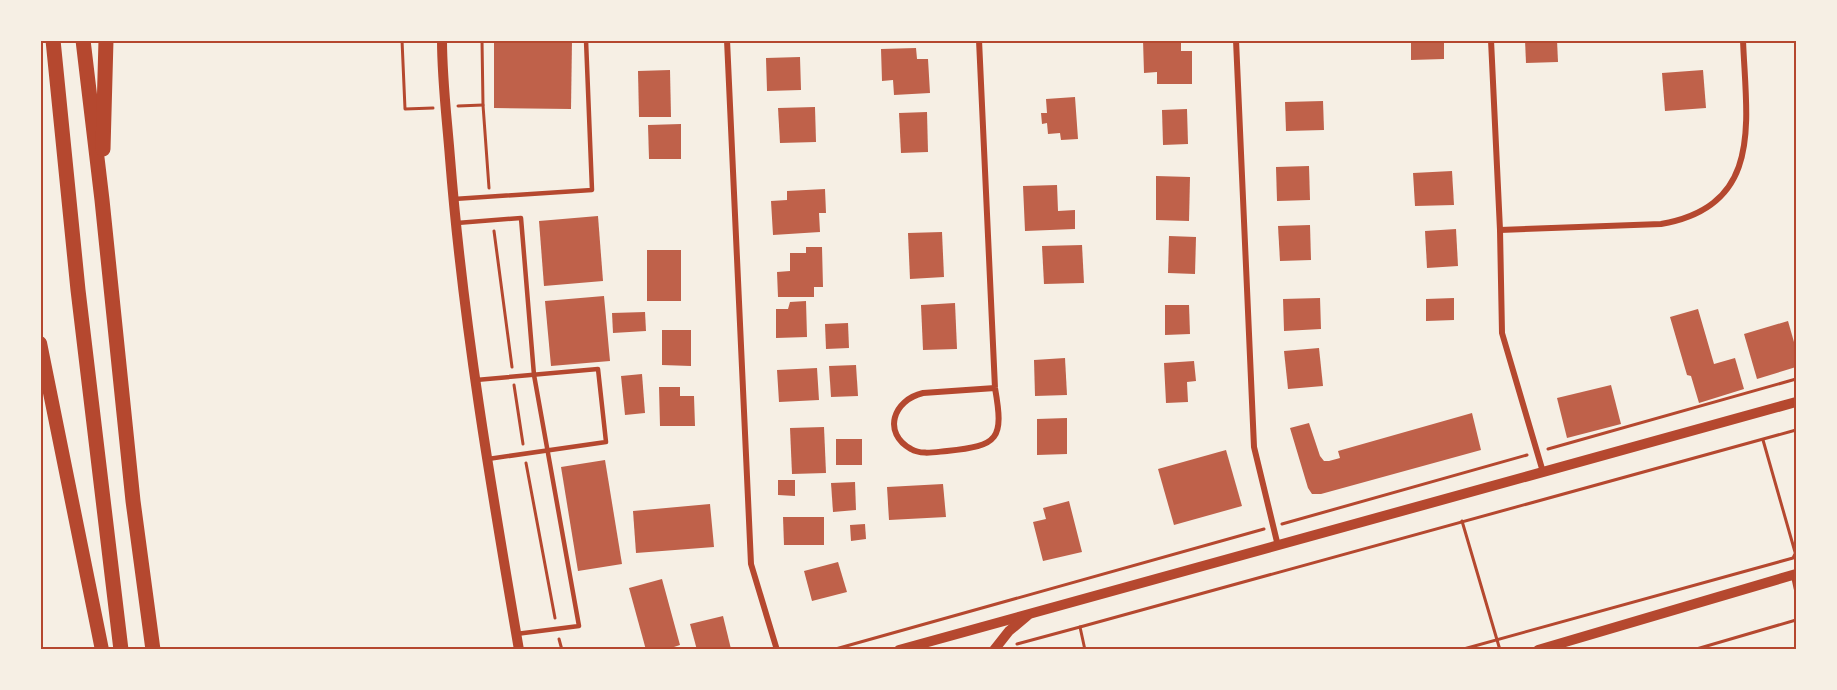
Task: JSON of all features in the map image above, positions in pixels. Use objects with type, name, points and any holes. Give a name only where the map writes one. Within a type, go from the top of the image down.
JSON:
[{"type":"highway","points":[[53,40],[63,147],[121,650]]},
{"type":"highway","points":[[83,40],[133,501],[153,650]]},
{"type":"highway","points":[[102,200],[106,40]]},
{"type":"main road","points":[[40,343],[102,650]]},
{"type":"street","points":[[442,40],[456,223],[488,459],[519,650]]},
{"type":"street","points":[[727,40],[751,564],[777,650]]},
{"type":"street","points":[[979,40],[994,388],[1000,417],[998,429],[992,439],[983,446],[925,453],[914,451],[904,445],[897,435],[894,424],[896,412],[902,402],[911,396],[923,393],[994,388]]},
{"type":"street","points":[[1236,40],[1254,447],[1278,546]]},
{"type":"street","points":[[1491,40],[1500,230],[1502,333],[1543,472]]},
{"type":"street","points":[[1500,230],[1661,224],[1695,215],[1710,206],[1733,180],[1741,164],[1745,147],[1747,129],[1743,40]]},
{"type":"street","points":[[899,650],[1797,402]]},
{"type":"street","points":[[1538,650],[1795,575]]},
{"type":"street","points":[[994,650],[1008,631],[1032,612]]},
{"type":"lane","points":[[454,199],[592,189],[586,40]]},
{"type":"lane","points":[[456,223],[521,218],[534,375],[579,626],[516,634]]},
{"type":"lane","points":[[477,380],[598,369],[606,442],[488,459]]},
{"type":"lane","points":[[1795,575],[1797,590]]},
{"type":"path","points":[[402,40],[405,109],[483,105]]},
{"type":"path","points":[[482,40],[483,105],[489,196]]},
{"type":"path","points":[[492,222],[524,454],[562,650]]},
{"type":"path","points":[[832,650],[1797,379]]},
{"type":"path","points":[[1008,647],[1797,430]]},
{"type":"path","points":[[1460,650],[1793,558],[1796,553],[1763,440]]},
{"type":"path","points":[[1462,521],[1500,650]]},
{"type":"path","points":[[1693,650],[1797,620]]},
{"type":"path","points":[[1080,627],[1085,650]]},
{"type":"building","points":[[494,40],[572,40],[571,109],[494,108]]},
{"type":"building","points":[[640,40],[673,40],[673,43],[640,43]]},
{"type":"building","points":[[1143,40],[1181,40],[1181,51],[1192,51],[1192,84],[1157,84],[1157,72],[1144,73]]},
{"type":"building","points":[[1411,40],[1444,40],[1444,59],[1411,60]]},
{"type":"building","points":[[1525,40],[1557,40],[1558,62],[1526,63]]},
{"type":"building","points":[[916,48],[917,59],[928,59],[930,93],[894,95],[893,80],[882,81],[881,49]]},
{"type":"building","points":[[800,57],[801,90],[767,91],[766,58]]},
{"type":"building","points":[[670,70],[671,117],[639,117],[638,71]]},
{"type":"building","points":[[1703,70],[1706,108],[1665,111],[1662,73]]},
{"type":"building","points":[[1075,97],[1078,139],[1061,140],[1060,133],[1048,134],[1047,123],[1042,124],[1041,113],[1047,113],[1046,99]]},
{"type":"building","points":[[1323,101],[1324,130],[1286,131],[1285,102]]},
{"type":"building","points":[[815,107],[816,142],[780,143],[778,108]]},
{"type":"building","points":[[1187,109],[1188,144],[1163,145],[1162,110]]},
{"type":"building","points":[[927,112],[928,152],[901,153],[899,113]]},
{"type":"building","points":[[681,124],[681,159],[649,159],[648,125]]},
{"type":"building","points":[[1309,166],[1310,200],[1277,201],[1276,167]]},
{"type":"building","points":[[1452,171],[1454,205],[1415,206],[1413,173]]},
{"type":"building","points":[[1156,176],[1190,177],[1189,221],[1156,220]]},
{"type":"building","points":[[1057,185],[1058,211],[1075,210],[1075,229],[1025,231],[1023,186]]},
{"type":"building","points":[[825,189],[826,213],[819,213],[820,232],[773,235],[771,201],[787,200],[787,191]]},
{"type":"building","points":[[598,216],[603,281],[544,286],[539,221]]},
{"type":"building","points":[[1310,225],[1311,260],[1280,261],[1278,226]]},
{"type":"building","points":[[1456,229],[1458,266],[1427,268],[1425,231]]},
{"type":"building","points":[[942,232],[944,277],[910,279],[908,233]]},
{"type":"building","points":[[1169,236],[1196,237],[1195,274],[1168,273]]},
{"type":"building","points":[[1082,245],[1084,283],[1044,284],[1042,246]]},
{"type":"building","points":[[806,247],[822,247],[823,287],[814,287],[814,297],[778,297],[777,272],[790,271],[790,253],[806,253]]},
{"type":"building","points":[[647,250],[681,250],[681,301],[647,301]]},
{"type":"building","points":[[604,296],[610,361],[551,366],[545,301]]},
{"type":"building","points":[[1320,298],[1321,329],[1284,331],[1283,299]]},
{"type":"building","points":[[1454,298],[1454,320],[1426,321],[1426,299]]},
{"type":"building","points":[[806,301],[807,337],[776,338],[776,309],[788,309],[790,302]]},
{"type":"building","points":[[955,303],[957,349],[923,350],[921,305]]},
{"type":"building","points":[[1165,305],[1189,305],[1190,334],[1165,335]]},
{"type":"building","points":[[1698,309],[1714,364],[1735,358],[1744,389],[1699,403],[1691,376],[1687,375],[1670,317]]},
{"type":"building","points":[[645,312],[646,331],[613,333],[612,313]]},
{"type":"building","points":[[1788,321],[1796,349],[1796,367],[1757,379],[1744,334]]},
{"type":"building","points":[[848,323],[849,348],[826,349],[825,324]]},
{"type":"building","points":[[662,330],[691,330],[691,366],[662,365]]},
{"type":"building","points":[[1319,348],[1323,386],[1288,389],[1284,351]]},
{"type":"building","points":[[1065,358],[1067,395],[1035,396],[1034,360]]},
{"type":"building","points":[[1194,361],[1196,381],[1187,382],[1188,402],[1166,403],[1164,363]]},
{"type":"building","points":[[856,365],[858,396],[831,397],[829,366]]},
{"type":"building","points":[[817,368],[819,400],[779,402],[777,370]]},
{"type":"building","points":[[642,374],[645,413],[625,415],[621,376]]},
{"type":"building","points":[[1611,385],[1621,424],[1567,438],[1557,398]]},
{"type":"building","points":[[659,387],[680,387],[680,396],[694,396],[695,426],[660,426]]},
{"type":"building","points":[[1472,413],[1481,450],[1321,494],[1312,494],[1308,488],[1290,428],[1309,423],[1320,456],[1324,461],[1329,461],[1340,458],[1338,451]]},
{"type":"building","points":[[1067,418],[1067,454],[1037,455],[1037,419]]},
{"type":"building","points":[[824,427],[826,473],[792,474],[790,428]]},
{"type":"building","points":[[836,439],[862,439],[862,465],[836,465]]},
{"type":"building","points":[[1226,450],[1242,506],[1174,525],[1158,469]]},
{"type":"building","points":[[605,460],[622,564],[578,571],[561,467]]},
{"type":"building","points":[[778,480],[795,480],[795,496],[778,495]]},
{"type":"building","points":[[855,482],[856,510],[833,512],[831,483]]},
{"type":"building","points":[[943,484],[946,517],[889,520],[887,487]]},
{"type":"building","points":[[1069,501],[1082,552],[1043,561],[1033,522],[1046,519],[1043,508]]},
{"type":"building","points":[[710,504],[714,547],[636,553],[633,511]]},
{"type":"building","points":[[783,517],[824,517],[824,545],[784,545]]},
{"type":"building","points":[[865,524],[866,539],[851,541],[850,525]]},
{"type":"building","points":[[838,562],[847,592],[812,601],[804,571]]},
{"type":"building","points":[[662,579],[680,645],[665,650],[646,650],[629,588]]},
{"type":"building","points":[[723,616],[731,649],[697,650],[690,624]]}]
